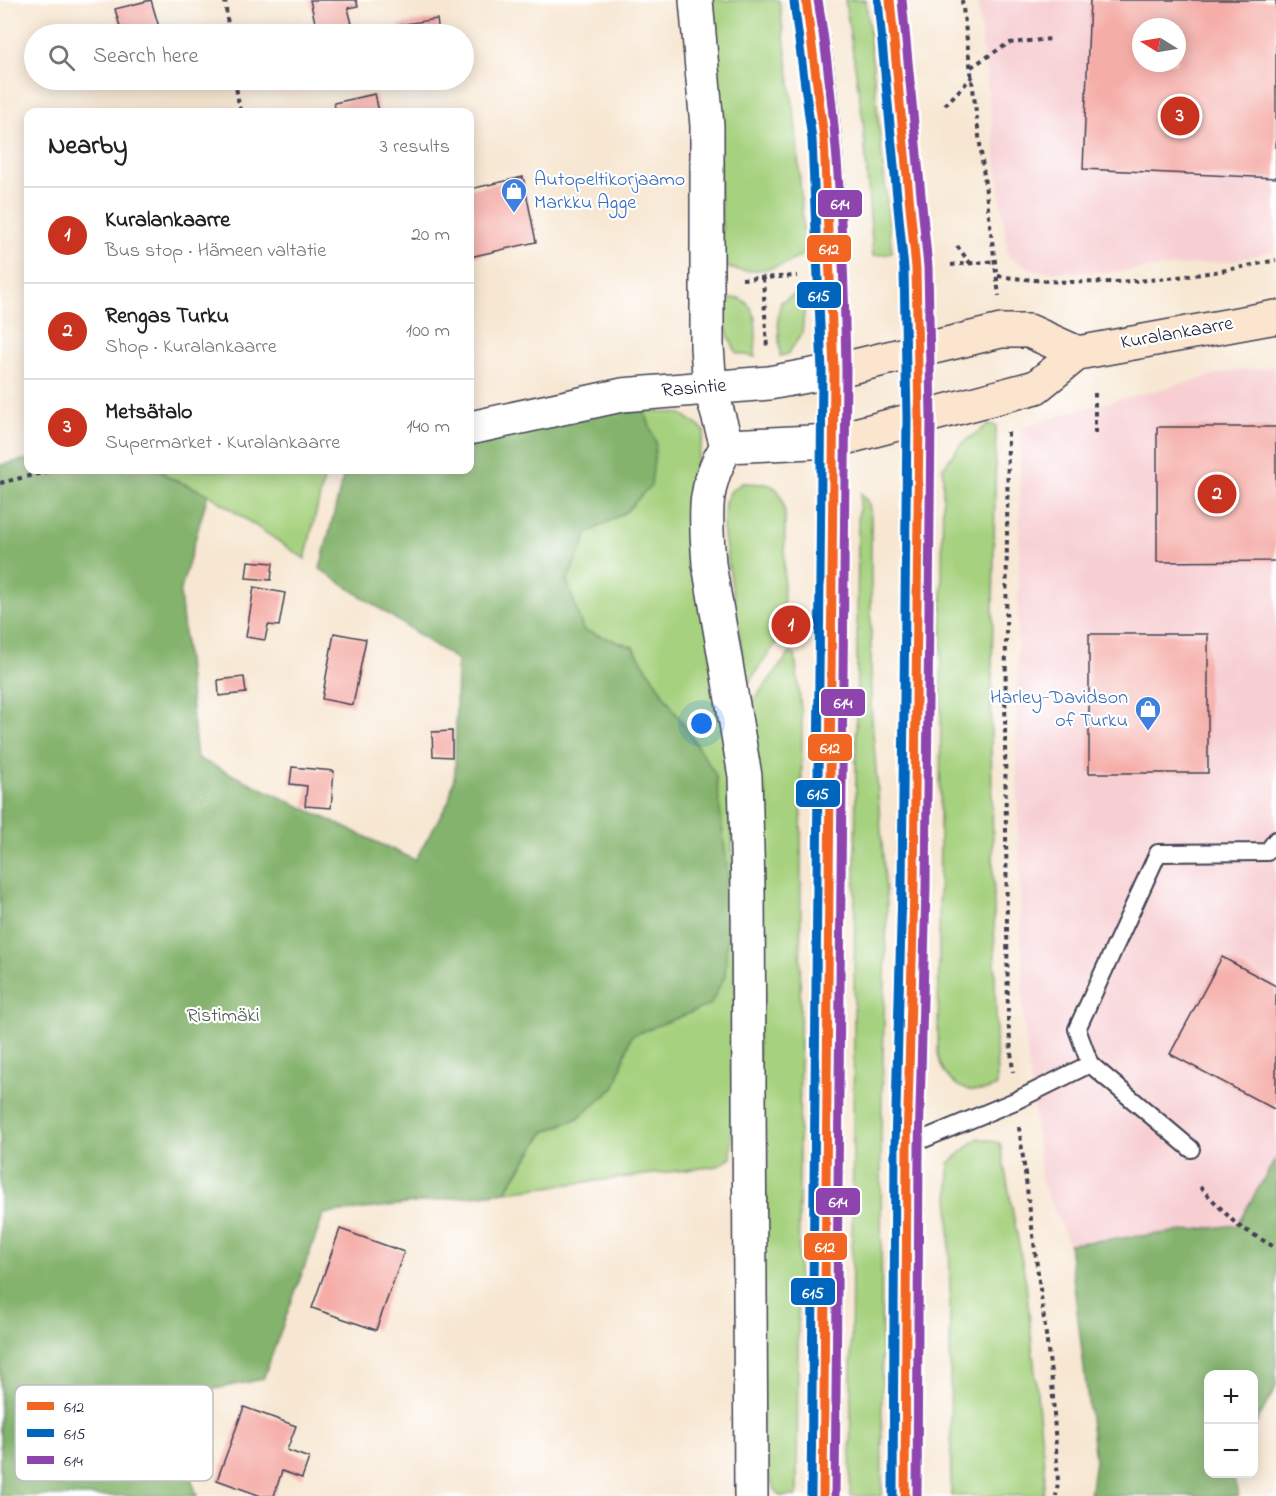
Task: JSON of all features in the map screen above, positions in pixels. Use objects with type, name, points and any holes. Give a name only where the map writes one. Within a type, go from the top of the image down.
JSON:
[{"type":"highway","points":[[806,0],[816,55],[832,274],[834,370],[823,1496]]},
{"type":"highway","points":[[890,0],[916,268],[919,418],[914,888],[907,1146],[905,1496]]},
{"type":"street","points":[[696,0],[706,126],[707,347],[710,387],[727,447],[708,483],[709,564],[745,776],[748,898],[752,1496]]},
{"type":"street","name":"Kuralankaarre","points":[[833,441],[1036,387],[1078,353],[1276,317]]},
{"type":"street","points":[[918,349],[1001,331],[1029,331],[1078,353]]},
{"type":"street","name":"Rasintie","points":[[474,427],[622,395],[769,383],[918,349]]},
{"type":"street","points":[[727,447],[833,441]]},
{"type":"lane","points":[[1191,1149],[1090,1064],[1077,1029],[1158,853],[1267,852],[1276,840]]},
{"type":"lane","points":[[907,1146],[1015,1101],[1090,1064]]},
{"type":"path","points":[[225,0],[228,24]]},
{"type":"path","points":[[962,0],[997,261],[999,296]]},
{"type":"path","points":[[971,67],[1009,43],[1051,39]]},
{"type":"path","points":[[945,105],[973,76]]},
{"type":"path","points":[[237,90],[239,108]]},
{"type":"path","points":[[957,246],[970,264],[997,261]]},
{"type":"path","points":[[998,276],[1057,283],[1149,281],[1206,276],[1276,260]]},
{"type":"path","points":[[708,281],[806,275]]},
{"type":"path","points":[[762,278],[768,359]]},
{"type":"path","points":[[1095,393],[1095,435]]},
{"type":"path","points":[[1008,425],[1005,740],[1008,1007],[1015,1101],[1052,1381],[1058,1482],[1056,1496]]},
{"type":"path","points":[[0,483],[37,474]]},
{"type":"path","points":[[1200,1187],[1237,1225],[1276,1248]]},
{"type":"shaded area","points":[[977,0],[1276,0],[1276,250],[1232,261],[1111,272],[1036,271],[1008,257]]},
{"type":"shaded area","points":[[1276,367],[1276,1158],[1237,1225],[1069,1244],[1042,1182],[1023,1017],[1016,738],[1021,428],[1074,411],[1231,371]]},
{"type":"green space","points":[[711,0],[779,0],[796,127],[805,253],[789,262],[768,269],[736,270],[727,267],[723,255]]},
{"type":"green space","points":[[845,0],[866,0],[892,253],[873,256],[863,120]]},
{"type":"green space","points":[[806,293],[802,333],[788,354],[780,356],[778,315],[781,302],[795,294]]},
{"type":"green space","points":[[738,298],[746,302],[754,315],[756,323],[755,357],[737,353],[726,327],[722,300]]},
{"type":"green space","name":"Ristimäki","points":[[609,410],[644,410],[656,443],[651,485],[627,511],[588,533],[567,581],[583,630],[633,647],[716,775],[730,892],[725,976],[710,1005],[631,1036],[615,1087],[578,1118],[544,1132],[505,1192],[324,1214],[263,1379],[213,1389],[213,1385],[15,1385],[15,1481],[192,1481],[197,1496],[0,1496],[0,465],[24,460],[24,474],[165,474],[208,494],[180,593],[197,758],[415,860],[449,801],[455,773],[457,660],[320,569],[343,477],[346,474],[474,474],[474,438]]},
{"type":"green space","points":[[644,410],[682,414],[705,431],[688,494],[731,764],[736,1046],[731,1158],[718,1166],[505,1192],[545,1132],[578,1118],[615,1087],[631,1036],[710,1005],[633,647],[583,630],[567,581],[588,533],[627,511],[656,443]]},
{"type":"green space","points":[[989,424],[996,426],[991,737],[997,1086],[977,1091],[967,1090],[951,1081],[945,1073],[938,1054],[943,468],[961,444]]},
{"type":"green space","points":[[165,474],[325,474],[305,559],[208,494]]},
{"type":"green space","points":[[742,483],[768,485],[778,490],[785,515],[783,633],[747,685],[723,529],[725,502],[731,491]]},
{"type":"green space","points":[[861,493],[869,504],[871,518],[871,707],[887,905],[881,1137],[882,1496],[850,1496],[858,518]]},
{"type":"green space","points":[[790,653],[795,655],[802,718],[797,1496],[779,1496],[765,1470],[763,1452],[754,727],[751,704]]},
{"type":"green space","points":[[978,1138],[1000,1143],[1026,1283],[1045,1474],[1043,1496],[951,1496],[949,1163]]},
{"type":"green space","points":[[1276,1158],[1276,1387],[1258,1420],[1258,1370],[1204,1370],[1204,1478],[1233,1478],[1239,1496],[1090,1496],[1095,1460],[1069,1244],[1237,1225]]},
{"type":"building","points":[[151,0],[158,24],[119,24],[115,9]]},
{"type":"building","points":[[310,0],[356,0],[358,6],[348,8],[352,24],[315,24]]},
{"type":"building","points":[[1090,0],[1276,0],[1276,178],[1083,169]]},
{"type":"building","points":[[437,19],[438,24],[404,24]]},
{"type":"building","points":[[375,94],[378,108],[335,108],[334,103]]},
{"type":"building","points":[[523,177],[536,242],[474,256],[474,188]]},
{"type":"building","points":[[1157,427],[1276,427],[1276,561],[1157,562]]},
{"type":"building","points":[[248,561],[273,563],[271,580],[246,578]]},
{"type":"building","points":[[254,587],[285,593],[279,626],[268,625],[265,640],[246,637]]},
{"type":"building","points":[[334,633],[366,639],[353,705],[322,699]]},
{"type":"building","name":"Harley-Davidson of Turku","points":[[1089,634],[1208,634],[1208,773],[1089,773]]},
{"type":"building","points":[[244,677],[246,693],[219,696],[218,680]]},
{"type":"building","points":[[452,731],[452,757],[433,756],[432,732]]},
{"type":"building","points":[[292,767],[334,771],[331,808],[305,806],[307,786],[290,784]]},
{"type":"building","points":[[1222,957],[1276,986],[1276,1110],[1170,1054]]},
{"type":"building","points":[[340,1229],[404,1252],[376,1330],[312,1308]]},
{"type":"building","points":[[244,1407],[296,1426],[287,1450],[309,1458],[302,1478],[282,1471],[274,1496],[261,1496],[217,1480]]},
{"type":"transit line","name":"612","points":[[806,0],[824,138],[834,371],[823,1496]]},
{"type":"transit line","name":"614","points":[[818,0],[831,92],[839,185],[846,371],[835,1496]]},
{"type":"transit line","name":"612","points":[[890,0],[916,268],[919,418],[914,888],[907,1146],[905,1496]]},
{"type":"transit line","name":"614","points":[[902,0],[928,267],[931,418],[926,888],[919,1146],[917,1496]]},
{"type":"transit line","name":"615","points":[[878,1],[904,269],[907,418],[902,888],[895,1146],[893,1496]]},
{"type":"transit line","name":"615","points":[[794,2],[812,139],[822,371],[811,1496]]},
{"type":"place","name":"Metsätalo","points":[[1180,116]]},
{"type":"place","name":"Autopeltikorjaamo Markku Agge","points":[[514,214]]},
{"type":"place","name":"Rengas Turku","points":[[1217,494]]},
{"type":"place","name":"Kuralankaarre","points":[[791,625]]},
{"type":"place","name":"Harley-Davidson of Turku","points":[[1148,732]]}]
